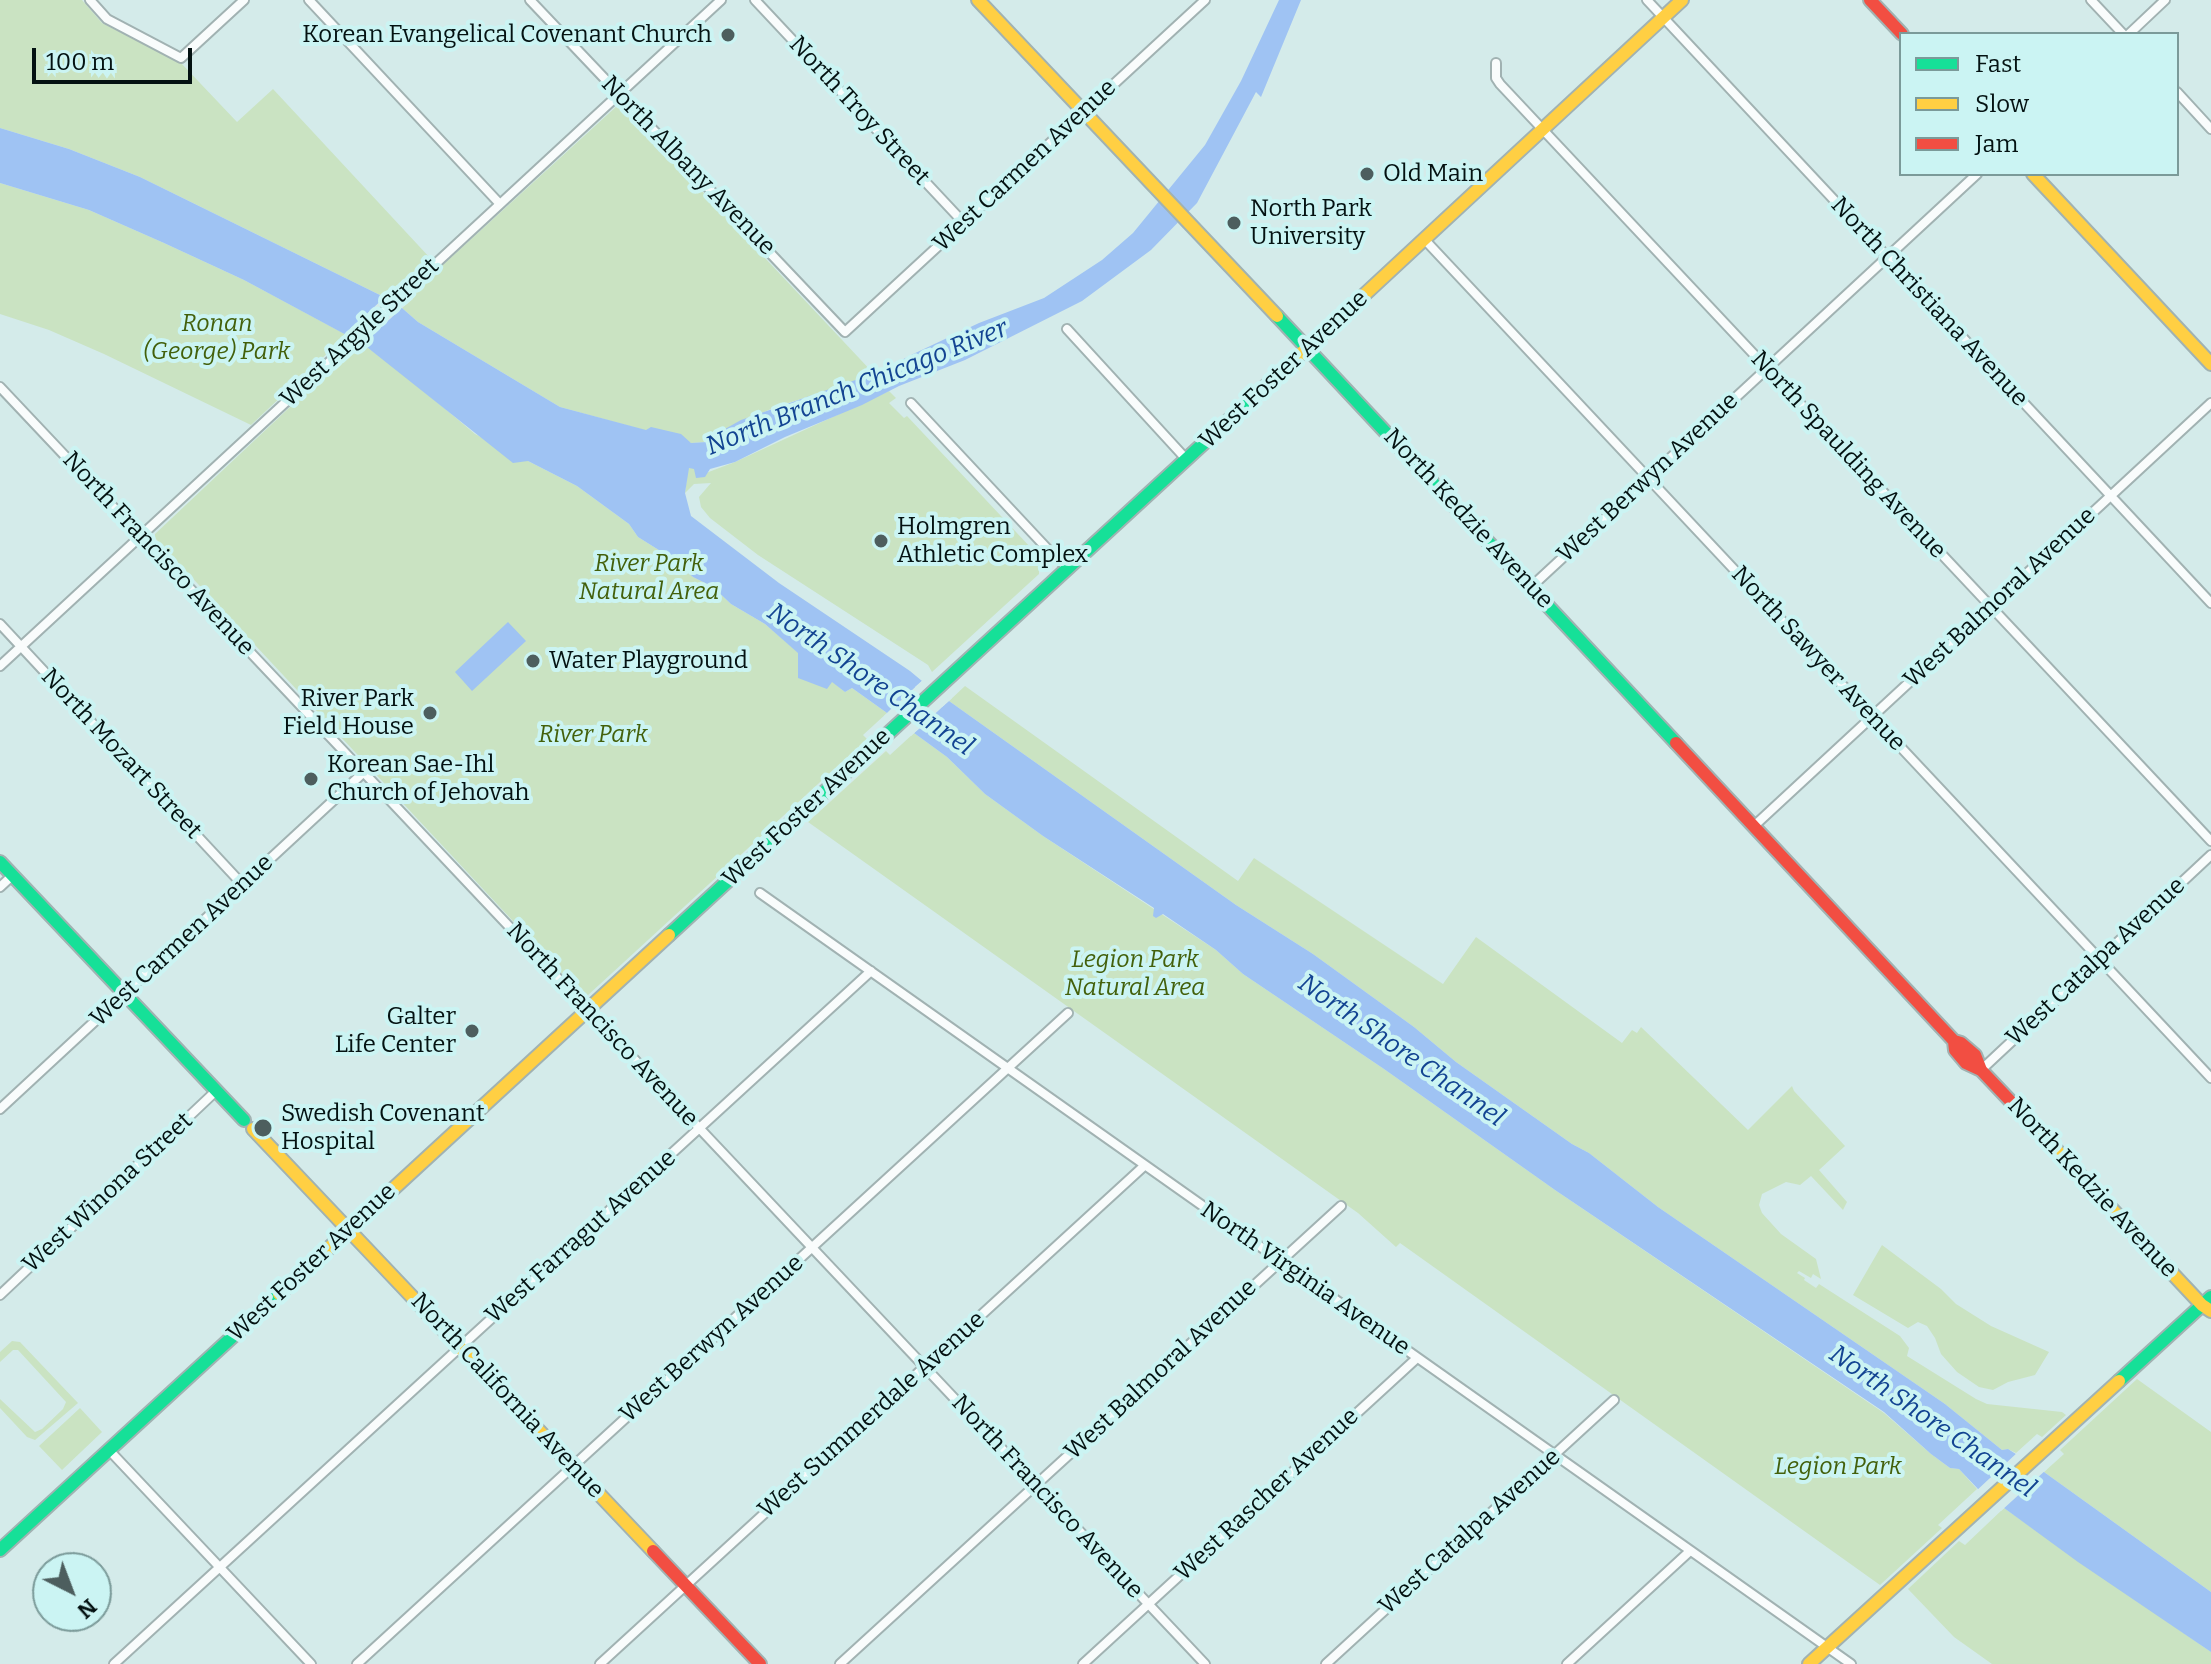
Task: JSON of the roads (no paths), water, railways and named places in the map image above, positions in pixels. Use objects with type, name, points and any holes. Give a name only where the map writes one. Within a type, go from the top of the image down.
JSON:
[{"type":"main road","name":"North Kedzie Avenue","points":[[978,0],[1308,348],[1954,1041],[1955,1050],[1966,1063],[1981,1070],[2208,1304]]},
{"type":"main road","name":"West Foster Avenue","points":[[0,1550],[1187,460],[1682,0]]},
{"type":"main road","points":[[1870,0],[1900,32]]},
{"type":"main road","points":[[2035,176],[2211,364]]},
{"type":"main road","name":"North California Avenue","points":[[0,862],[760,1664]]},
{"type":"main road","points":[[1809,1664],[2208,1304]]},
{"type":"street","points":[[90,0],[107,19],[181,58],[244,0]]},
{"type":"street","points":[[309,0],[499,203]]},
{"type":"street","name":"North Albany Avenue","points":[[530,0],[845,332]]},
{"type":"street","name":"West Argyle Street","points":[[0,666],[721,0]]},
{"type":"street","name":"North Troy Street","points":[[755,0],[963,222]]},
{"type":"street","name":"West Carmen Avenue","points":[[845,332],[1204,0]]},
{"type":"street","name":"North Christiana Avenue","points":[[1647,0],[2211,603]]},
{"type":"street","points":[[2091,0],[2124,32]]},
{"type":"street","points":[[2128,32],[2165,0]]},
{"type":"street","name":"North Spaulding Avenue","points":[[1496,63],[1496,78],[1500,84],[1542,130],[2211,841]]},
{"type":"street","points":[[2179,94],[2211,129]]},
{"type":"street","name":"West Berwyn Avenue","points":[[1531,587],[1975,176]]},
{"type":"street","name":"North Sawyer Avenue","points":[[1425,240],[2211,1078]]},
{"type":"street","points":[[1067,329],[1187,460]]},
{"type":"street","name":"North Francisco Avenue","points":[[0,387],[1205,1664]]},
{"type":"street","points":[[911,403],[1055,557],[1069,568]]},
{"type":"street","name":"West Balmoral Avenue","points":[[1754,826],[2211,403]]},
{"type":"street","name":"North Mozart Street","points":[[0,624],[242,884]]},
{"type":"street","name":"West Carmen Avenue","points":[[0,1109],[364,772]]},
{"type":"street","name":"West Catalpa Avenue","points":[[1981,1070],[2211,855]]},
{"type":"street","points":[[0,887],[13,875]]},
{"type":"street","name":"North Virginia Avenue","points":[[760,893],[1851,1664]]},
{"type":"street","name":"West Farragut Avenue","points":[[114,1664],[871,971]]},
{"type":"street","name":"West Berwyn Avenue","points":[[357,1664],[1068,1013]]},
{"type":"street","name":"West Winona Street","points":[[0,1295],[217,1090]]},
{"type":"street","name":"West Summerdale Avenue","points":[[600,1664],[1144,1166]]},
{"type":"street","name":"West Balmoral Avenue","points":[[840,1664],[1341,1206]]},
{"type":"street","name":"West Rascher Avenue","points":[[1083,1664],[1417,1358]]},
{"type":"street","name":"West Catalpa Avenue","points":[[1326,1664],[1614,1400]]},
{"type":"street","points":[[109,1450],[311,1664]]},
{"type":"street","points":[[1567,1664],[1690,1551]]},
{"type":"water","points":[[1279,0],[1301,0],[1261,97],[1256,92],[1197,203],[1151,250],[1082,301],[965,360],[899,386],[735,462],[710,469],[705,477],[696,478],[694,469],[689,468],[685,493],[691,516],[779,583],[910,671],[922,681],[915,687],[942,707],[949,701],[1236,905],[1313,954],[1414,1027],[1456,1062],[1589,1153],[1658,1207],[1945,1404],[2002,1450],[2008,1449],[2044,1472],[2211,1592],[2211,1652],[2078,1562],[1978,1489],[1959,1469],[1950,1468],[1931,1454],[1884,1412],[1555,1190],[1243,974],[1216,950],[1163,914],[1156,918],[1153,916],[1154,908],[985,794],[947,757],[914,733],[920,728],[892,708],[887,713],[852,688],[845,692],[832,682],[827,689],[798,678],[798,653],[765,624],[731,604],[713,587],[693,577],[670,557],[638,537],[629,524],[577,486],[528,461],[513,463],[363,344],[244,280],[89,210],[0,183],[0,128],[69,149],[140,177],[384,297],[418,322],[560,407],[646,430],[651,427],[681,434],[691,443],[707,442],[741,420],[875,375],[979,323],[1044,298],[1102,260],[1133,233],[1205,145],[1241,81]]},
{"type":"water","points":[[508,622],[526,641],[472,691],[455,672]]},
{"type":"place","name":"Korean Evangelical Covenant Church","points":[[728,35]]},
{"type":"place","name":"Old Main","points":[[1367,174]]},
{"type":"place","name":"North Park University","points":[[1234,223]]},
{"type":"place","name":"Holmgren Athletic Complex","points":[[881,541]]},
{"type":"place","name":"Water Playground","points":[[533,661]]},
{"type":"place","name":"River Park Field House","points":[[430,713]]},
{"type":"place","name":"Korean Sae-Ihl Church of Jehovah","points":[[311,779]]},
{"type":"place","name":"Galter Life Center","points":[[472,1031]]},
{"type":"place","name":"Swedish Covenant Hospital","points":[[263,1128]]},
{"type":"park label","name":"Ronan (George) Park","points":[[217,338]]},
{"type":"park label","name":"River Park Natural Area","points":[[649,578]]},
{"type":"park label","name":"River Park","points":[[593,735]]},
{"type":"park label","name":"Legion Park Natural Area","points":[[1135,974]]},
{"type":"park label","name":"Legion Park","points":[[1838,1467]]},
{"type":"water label","name":"North Branch Chicago River","points":[[857,388]]},
{"type":"water label","name":"North Shore Channel","points":[[870,680]]},
{"type":"water label","name":"North Shore Channel","points":[[1401,1051]]},
{"type":"water label","name":"North Shore Channel","points":[[1932,1422]]}]
